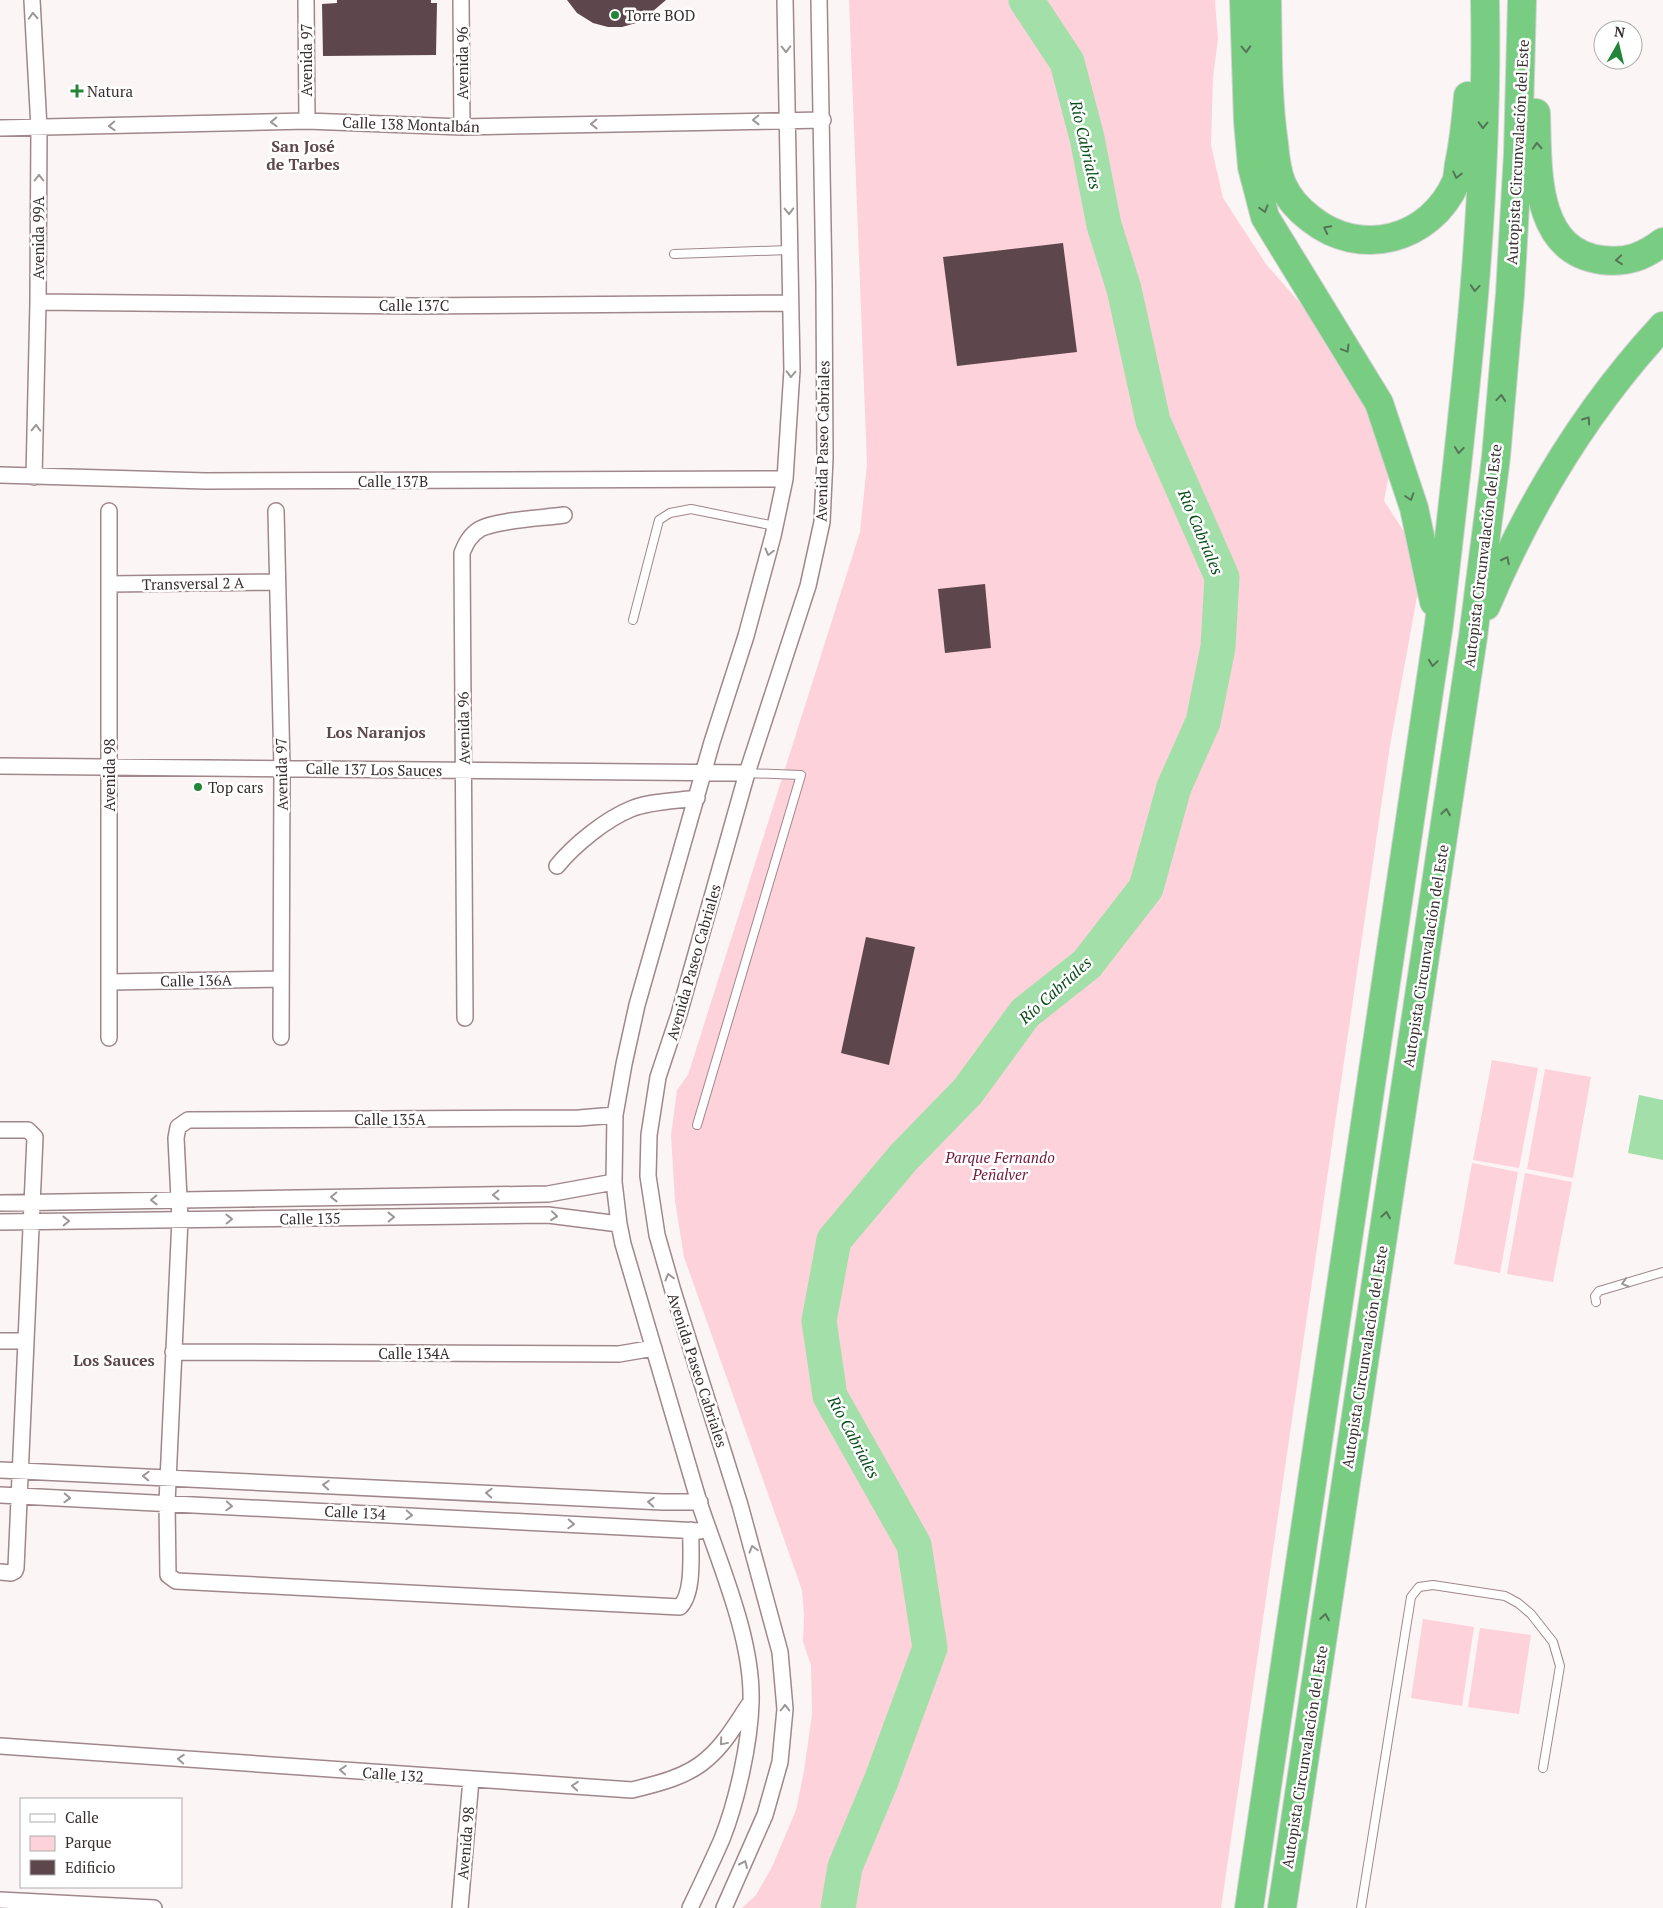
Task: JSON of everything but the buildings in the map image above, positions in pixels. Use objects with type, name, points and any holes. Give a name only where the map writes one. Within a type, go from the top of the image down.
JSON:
[{"type":"highway","points":[[1244,0],[1248,121],[1252,167],[1265,217],[1379,403],[1414,508],[1439,624]]},
{"type":"highway","points":[[1267,0],[1270,120],[1282,184],[1299,210],[1324,230],[1353,240],[1384,240],[1410,231],[1437,212],[1456,182],[1470,81],[1485,12]]},
{"type":"highway","name":"Autopista Circunvalación del Este","points":[[1250,1908],[1439,624],[1459,452],[1474,292],[1483,151],[1485,12]]},
{"type":"highway","points":[[1522,12],[1535,106],[1542,201],[1552,228],[1570,248],[1592,259],[1617,262],[1642,256],[1663,242]]},
{"type":"highway","name":"Autopista Circunvalación del Este","points":[[1282,1908],[1473,637],[1496,457],[1510,294],[1518,153],[1522,12]]},
{"type":"highway","points":[[1473,637],[1502,568],[1552,473],[1608,390],[1663,326]]},
{"type":"street","name":"Avenida 99A","points":[[32,0],[39,128],[34,477]]},
{"type":"street","name":"Avenida 97","points":[[306,0],[307,121]]},
{"type":"street","name":"Avenida 96","points":[[461,0],[462,127]]},
{"type":"street","points":[[690,1908],[722,1838],[738,1788],[748,1738],[751,1702],[748,1659],[733,1603],[700,1502],[654,1348],[619,1224],[614,1182],[614,1115],[637,1005],[704,772],[746,636],[775,526],[785,479],[792,370],[785,0]]},
{"type":"street","name":"Avenida Paseo Cabriales","points":[[724,1908],[765,1815],[780,1762],[785,1709],[780,1652],[740,1504],[657,1234],[648,1176],[648,1135],[658,1077],[679,1014],[747,773],[808,586],[822,522],[825,458],[820,0]]},
{"type":"street","name":"Calle 138 Montalbán","points":[[0,128],[307,121],[462,127],[822,120]]},
{"type":"street","name":"Calle 137C","points":[[38,302],[416,306],[790,303]]},
{"type":"street","name":"Calle 137B","points":[[0,475],[206,481],[785,479]]},
{"type":"street","name":"Avenida 98","points":[[109,1038],[108,768],[110,511]]},
{"type":"street","name":"Avenida 97","points":[[276,511],[282,768],[281,1037]]},
{"type":"street","name":"Avenida 96","points":[[465,1018],[462,553],[468,540],[481,529],[500,524],[564,515]]},
{"type":"street","name":"Transversal 2 A","points":[[109,584],[277,582]]},
{"type":"street","name":"Calle 137 Los Sauces","points":[[0,766],[747,773]]},
{"type":"street","points":[[557,866],[568,852],[582,840],[631,809],[697,798]]},
{"type":"street","name":"Calle 136A","points":[[110,982],[282,979]]},
{"type":"street","name":"Calle 135A","points":[[180,1200],[176,1138],[178,1127],[188,1120],[570,1118],[614,1115]]},
{"type":"street","points":[[0,1130],[28,1130],[35,1137],[15,1571],[12,1573],[0,1572]]},
{"type":"street","name":"Calle 135","points":[[0,1203],[548,1194],[614,1182]]},
{"type":"street","points":[[180,1200],[167,1502],[168,1575],[176,1581],[680,1607],[686,1599],[690,1578],[690,1530]]},
{"type":"street","name":"Calle 135","points":[[0,1222],[548,1215],[619,1224]]},
{"type":"street","points":[[0,1341],[26,1341]]},
{"type":"street","name":"Calle 134A","points":[[173,1352],[619,1354],[654,1348]]},
{"type":"street","name":"Calle 134","points":[[0,1470],[663,1502],[700,1502]]},
{"type":"street","name":"Calle 134","points":[[0,1495],[710,1531]]},
{"type":"street","name":"Calle 132","points":[[0,1746],[632,1790],[659,1784],[707,1760],[726,1739],[751,1702]]},
{"type":"street","name":"Avenida 98","points":[[460,1908],[471,1779]]},
{"type":"street","points":[[0,1900],[154,1908]]},
{"type":"lane","points":[[674,254],[790,250]]},
{"type":"lane","points":[[633,620],[659,520],[670,513],[691,509],[775,526]]},
{"type":"lane","points":[[697,1125],[801,775],[747,773]]},
{"type":"lane","points":[[1596,1302],[1595,1296],[1599,1291],[1663,1272]]},
{"type":"lane","points":[[1361,1908],[1411,1597],[1419,1587],[1433,1585],[1505,1596],[1518,1603],[1531,1614],[1553,1642],[1560,1666],[1543,1768]]},
{"type":"green space","name":"Parque Fernando Peñalver","points":[[849,0],[1215,0],[1218,39],[1213,77],[1211,145],[1223,198],[1266,264],[1325,332],[1369,412],[1391,464],[1384,501],[1418,553],[1418,591],[1390,745],[1221,1908],[742,1908],[756,1895],[772,1867],[796,1810],[812,1714],[811,1665],[803,1642],[804,1615],[802,1590],[684,1257],[675,1201],[671,1135],[677,1090],[688,1075],[860,532],[867,464]]},
{"type":"green space","points":[[1492,1060],[1538,1068],[1519,1168],[1473,1160]]},
{"type":"green space","points":[[1545,1069],[1591,1077],[1573,1178],[1527,1169]]},
{"type":"green space","points":[[1472,1163],[1518,1172],[1500,1273],[1454,1264]]},
{"type":"green space","points":[[1525,1173],[1572,1182],[1553,1282],[1507,1274]]},
{"type":"green space","points":[[1423,1619],[1474,1627],[1462,1706],[1411,1698]]},
{"type":"green space","points":[[1480,1628],[1531,1635],[1519,1714],[1468,1707]]},
{"type":"shaded area","points":[[1639,1095],[1663,1100],[1663,1160],[1628,1153]]},
{"type":"waterway","name":"Río Cabriales","points":[[838,1908],[845,1867],[881,1781],[930,1648],[914,1545],[830,1396],[819,1321],[834,1240],[903,1158],[968,1091],[1025,1013],[1087,964],[1146,888],[1174,787],[1203,722],[1218,647],[1222,577],[1153,421],[1124,289],[1104,225],[1087,138],[1067,62],[1026,0]]},
{"type":"place","name":"Torre BOD","points":[[615,15]]},
{"type":"place","name":"Natura","points":[[77,91]]},
{"type":"place","name":"Top cars","points":[[198,787]]},
{"type":"district","name":"San José de Tarbes","points":[[303,155]]},
{"type":"district","name":"Los Naranjos","points":[[376,732]]},
{"type":"district","name":"Los Sauces","points":[[114,1360]]}]
